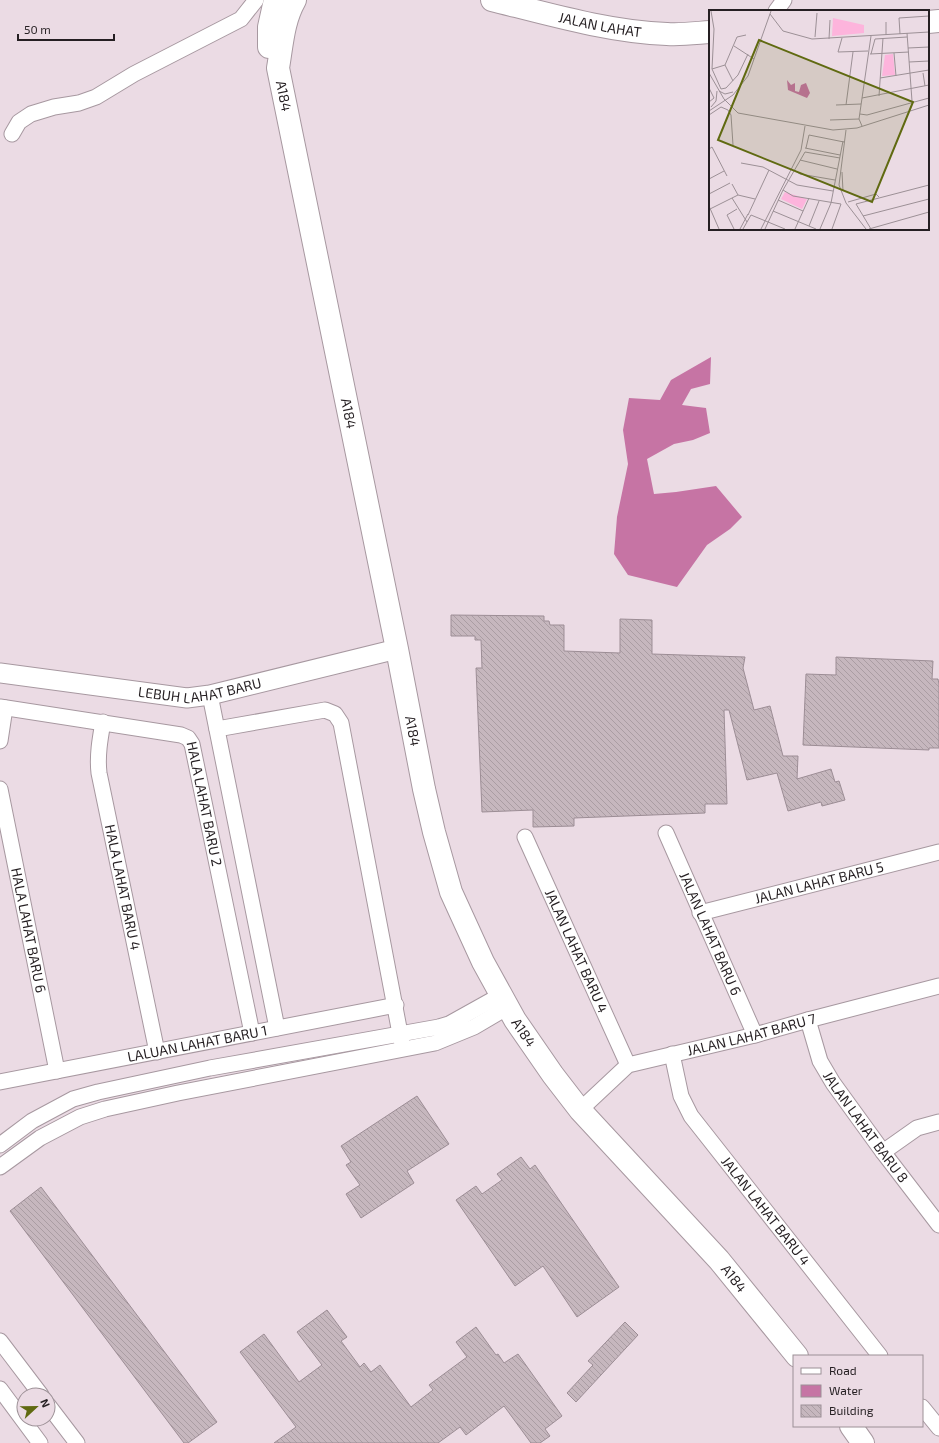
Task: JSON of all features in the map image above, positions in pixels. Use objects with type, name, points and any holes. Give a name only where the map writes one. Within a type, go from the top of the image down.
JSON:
[{"type":"main road","points":[[275,0],[269,27],[269,52],[278,68]]},
{"type":"main road","name":"A184","points":[[295,0],[289,10],[284,28],[278,68],[426,796],[451,892],[480,956],[504,1001],[553,1075],[580,1110],[719,1260],[796,1355]]},
{"type":"main road","name":"JALAN LAHAT","points":[[492,0],[615,28],[668,34],[709,32]]},
{"type":"main road","points":[[522,0],[558,16]]},
{"type":"main road","points":[[929,22],[939,21]]},
{"type":"main road","points":[[852,1427],[863,1443]]},
{"type":"street","points":[[12,134],[19,122],[31,114],[79,103],[96,97],[134,74],[240,19],[256,0]]},
{"type":"street","points":[[777,10],[784,0]]},
{"type":"street","name":"LEBUH LAHAT BARU","points":[[0,673],[187,698],[210,695],[397,649]]},
{"type":"street","name":"HALA LAHAT BARU 2","points":[[210,695],[277,1028]]},
{"type":"street","points":[[0,741],[3,708]]},
{"type":"street","name":"HALA LAHAT BARU 2","points":[[3,708],[103,722],[188,738],[192,744],[252,1033]]},
{"type":"street","points":[[217,729],[325,710],[335,714],[341,723],[396,1005],[403,1049]]},
{"type":"street","name":"HALA LAHAT BARU 4","points":[[103,722],[98,752],[99,773],[157,1052]]},
{"type":"street","name":"HALA LAHAT BARU 6","points":[[0,789],[57,1071]]},
{"type":"street","name":"JALAN LAHAT BARU 6","points":[[666,833],[755,1035]]},
{"type":"street","name":"JALAN LAHAT BARU 4","points":[[525,838],[628,1065]]},
{"type":"street","name":"JALAN LAHAT BARU 5","points":[[700,913],[939,852]]},
{"type":"street","name":"JALAN LAHAT BARU 7","points":[[580,1110],[628,1065],[755,1035],[939,986]]},
{"type":"street","points":[[0,1145],[32,1121],[73,1100],[98,1092],[203,1070],[449,1024],[504,1001]]},
{"type":"street","points":[[0,1167],[40,1138],[80,1117],[104,1109],[178,1093],[435,1043],[474,1027],[504,1001]]},
{"type":"street","name":"LALUAN LAHAT BARU 1","points":[[0,1082],[396,1005]]},
{"type":"street","name":"JALAN LAHAT BARU 8","points":[[808,1020],[820,1060],[833,1083],[882,1152],[939,1225]]},
{"type":"street","name":"JALAN LAHAT BARU 4","points":[[672,1054],[681,1096],[691,1116],[879,1355]]},
{"type":"street","points":[[882,1152],[917,1128],[939,1122]]},
{"type":"street","points":[[0,1341],[35,1387]]},
{"type":"street","points":[[0,1389],[40,1443]]},
{"type":"street","points":[[923,1408],[939,1428]]},
{"type":"street","points":[[56,1415],[77,1443]]},
{"type":"water","points":[[711,357],[710,384],[691,389],[682,405],[706,408],[710,433],[693,440],[674,444],[647,459],[654,494],[716,486],[742,517],[730,529],[707,545],[677,587],[628,575],[614,554],[617,517],[628,464],[623,430],[629,398],[660,400],[671,380]]},
{"type":"building","points":[[451,615],[544,616],[544,621],[549,621],[550,625],[564,625],[564,651],[620,653],[620,619],[652,620],[652,654],[745,657],[743,668],[754,710],[770,706],[783,756],[798,756],[797,779],[831,769],[835,782],[839,781],[845,800],[822,806],[821,802],[788,811],[777,773],[747,780],[729,710],[724,710],[727,804],[705,804],[705,813],[574,818],[574,826],[533,827],[533,810],[482,812],[476,668],[482,668],[481,640],[475,640],[475,636],[451,636]]},
{"type":"building","points":[[836,657],[933,661],[932,679],[938,679],[939,684],[939,748],[929,748],[929,750],[803,745],[806,674],[836,675]]},
{"type":"building","points":[[417,1096],[449,1144],[407,1171],[414,1183],[361,1218],[346,1194],[360,1185],[346,1165],[351,1162],[341,1146]]},
{"type":"building","points":[[521,1157],[530,1169],[535,1165],[619,1287],[577,1317],[543,1266],[515,1286],[456,1200],[476,1186],[482,1194],[502,1180],[497,1174]]},
{"type":"building","points":[[41,1187],[217,1422],[188,1443],[184,1443],[10,1211]]},
{"type":"building","points":[[327,1310],[347,1337],[341,1341],[360,1367],[364,1363],[371,1372],[380,1365],[411,1407],[433,1390],[429,1385],[467,1357],[456,1342],[476,1327],[496,1355],[498,1354],[504,1363],[518,1354],[562,1416],[545,1429],[550,1436],[540,1443],[531,1443],[504,1406],[466,1435],[460,1427],[438,1443],[274,1443],[296,1427],[240,1352],[264,1334],[299,1382],[322,1365],[297,1332]]},
{"type":"building","points":[[625,1322],[638,1335],[576,1402],[567,1393],[593,1365],[588,1361]]}]
